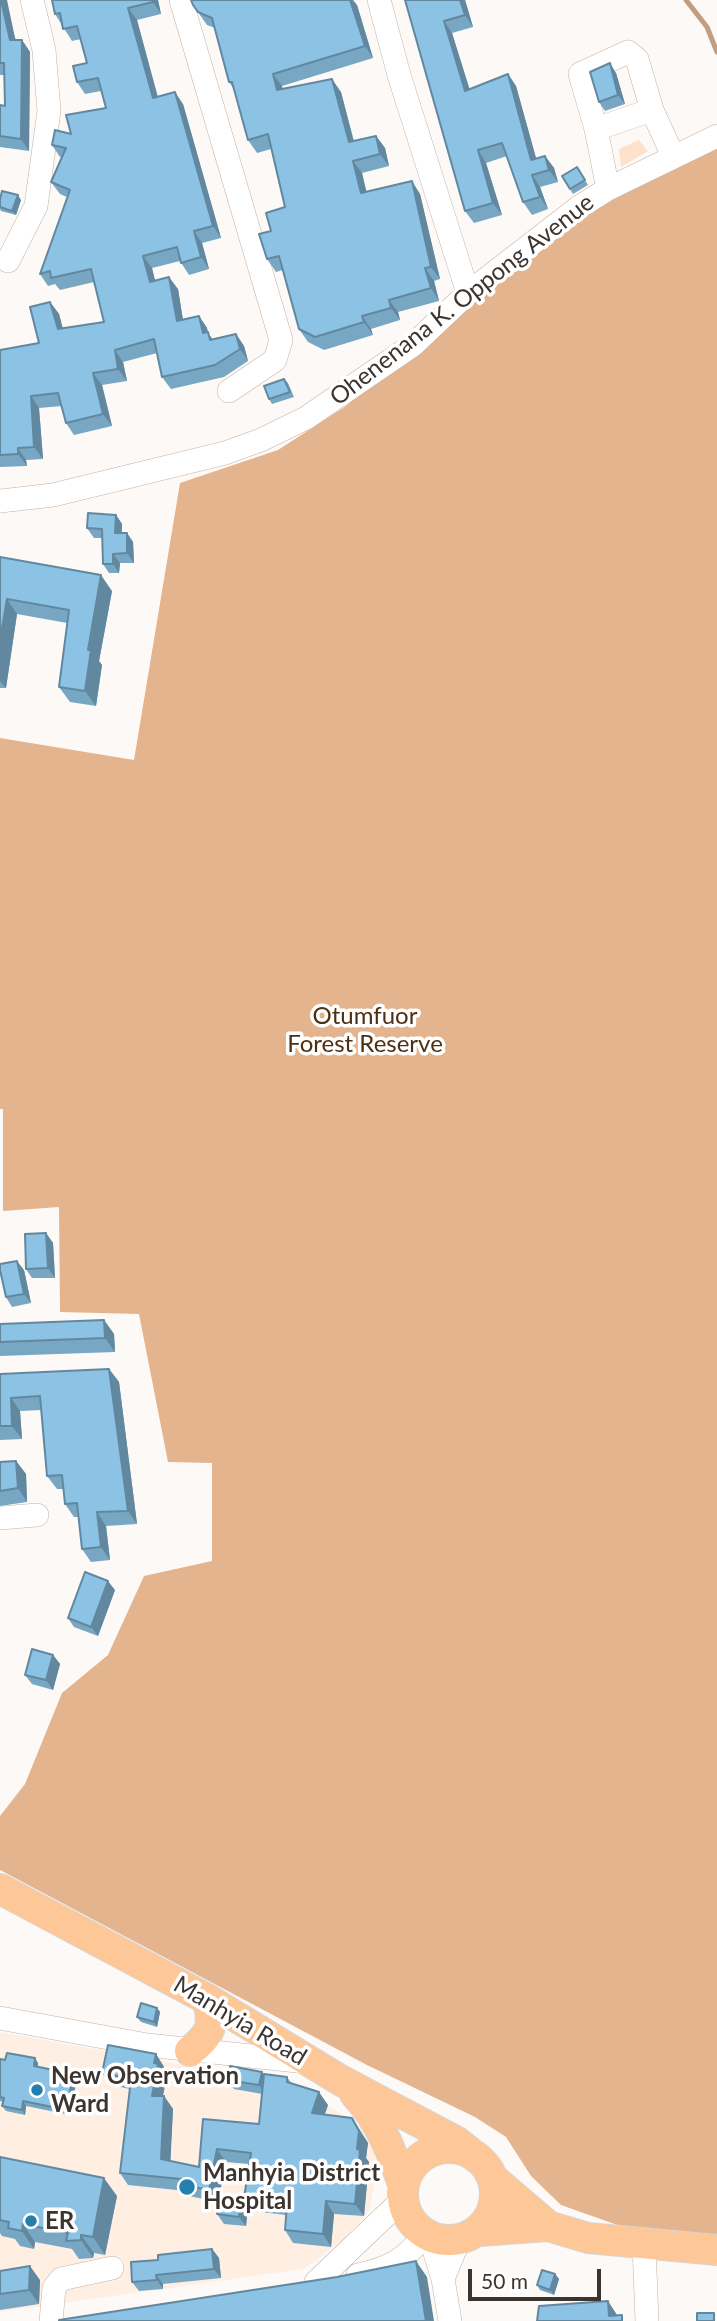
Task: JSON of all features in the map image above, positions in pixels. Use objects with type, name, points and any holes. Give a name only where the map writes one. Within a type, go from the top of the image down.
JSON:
[{"type":"main road","name":"Manhyia Road","points":[[0,1889],[207,1999],[340,2080],[449,2138],[548,2226],[589,2238],[717,2250]]},
{"type":"main road","points":[[190,2050],[210,2032],[213,2019],[207,1999]]},
{"type":"main road","points":[[340,2080],[375,2117],[387,2139],[414,2225],[427,2236],[469,2235],[548,2226]]},
{"type":"main road","points":[[403,2192],[419,2158],[433,2150],[456,2149],[485,2168],[494,2207],[469,2235]]},
{"type":"street","points":[[8,261],[36,206],[49,111],[44,50],[32,0]]},
{"type":"street","points":[[181,0],[281,340],[275,360],[229,391]]},
{"type":"street","points":[[379,0],[468,293]]},
{"type":"street","points":[[608,189],[597,129],[580,74],[628,52],[637,59],[652,110],[673,156]]},
{"type":"street","points":[[597,129],[652,110]]},
{"type":"street","name":"Ohenenana K. Oppong Avenue","points":[[0,501],[53,495],[225,453],[261,440],[306,418],[413,345],[468,293],[608,189],[717,136]]},
{"type":"street","points":[[0,1518],[37,1515]]},
{"type":"street","points":[[0,2018],[190,2050],[310,2062]]},
{"type":"street","points":[[316,2282],[403,2192]]},
{"type":"street","points":[[443,2279],[469,2235]]},
{"type":"street","points":[[289,2287],[346,2279],[393,2264],[427,2236],[443,2279],[450,2321]]},
{"type":"street","points":[[644,2245],[647,2321]]},
{"type":"street","points":[[51,2321],[54,2288],[61,2279],[112,2268]]},
{"type":"shaded area","points":[[639,140],[648,151],[621,167],[619,149]]},
{"type":"shaded area","name":"Manhyia District Hospital","points":[[0,2032],[295,2085],[369,2132],[377,2164],[370,2210],[342,2241],[304,2269],[0,2312]]},
{"type":"green space","name":"Otumfuor Forest Reserve","points":[[717,147],[717,2235],[623,2227],[561,2205],[531,2176],[506,2137],[475,2117],[367,2065],[0,1870],[0,1816],[25,1784],[62,1693],[108,1655],[144,1576],[212,1561],[212,1463],[168,1462],[139,1314],[60,1312],[59,1207],[3,1211],[3,1109],[0,1109],[0,738],[134,760],[180,483],[278,450],[343,408],[444,331],[510,267],[605,202]]},
{"type":"building","points":[[0,0],[10,40],[22,40],[21,139],[0,136],[0,105],[5,106],[4,63],[0,63]]},
{"type":"building","points":[[52,0],[153,0],[128,8],[153,98],[175,92],[213,226],[194,231],[201,257],[181,263],[177,247],[143,256],[150,282],[169,277],[177,321],[199,316],[203,333],[208,332],[210,340],[236,334],[240,349],[215,365],[162,377],[154,339],[115,350],[118,369],[93,373],[103,414],[66,423],[58,393],[31,396],[34,447],[18,448],[18,454],[0,455],[0,350],[39,343],[30,307],[50,302],[58,329],[104,322],[91,269],[51,278],[50,271],[40,274],[70,190],[51,182],[66,148],[52,145],[55,130],[71,134],[66,115],[106,108],[98,78],[77,82],[73,66],[87,63],[77,26],[63,29],[60,13],[55,14]]},
{"type":"building","points":[[191,0],[350,0],[365,46],[273,74],[277,90],[332,79],[349,142],[376,136],[380,154],[353,161],[361,193],[412,181],[431,267],[425,268],[431,288],[389,300],[391,308],[362,316],[364,322],[315,337],[299,329],[279,256],[267,259],[259,234],[271,231],[266,213],[285,207],[268,134],[248,140],[212,18],[198,12]]},
{"type":"building","points":[[405,0],[460,0],[465,15],[444,21],[465,91],[508,74],[531,160],[545,156],[549,170],[532,175],[540,197],[523,202],[502,143],[478,150],[493,203],[465,211]]},
{"type":"building","points":[[610,63],[618,95],[599,102],[590,72]]},
{"type":"building","points":[[577,167],[585,180],[570,189],[562,176]]},
{"type":"building","points":[[2,191],[18,195],[12,211],[0,207]]},
{"type":"building","points":[[284,379],[290,392],[269,399],[264,386]]},
{"type":"building","points":[[88,513],[116,515],[115,533],[127,533],[127,553],[113,554],[113,564],[103,564],[102,529],[87,528]]},
{"type":"building","points":[[0,557],[101,575],[88,650],[91,650],[85,691],[59,687],[69,610],[7,599],[0,640]]},
{"type":"building","points":[[46,1233],[48,1268],[26,1269],[25,1234]]},
{"type":"building","points":[[17,1261],[24,1294],[6,1297],[0,1264]]},
{"type":"building","points":[[104,1320],[105,1338],[0,1342],[0,1324]]},
{"type":"building","points":[[109,1369],[128,1511],[97,1512],[101,1547],[82,1549],[77,1503],[65,1504],[62,1475],[47,1476],[40,1396],[11,1398],[12,1426],[0,1426],[0,1374]]},
{"type":"building","points":[[16,1461],[18,1488],[0,1491],[0,1462]]},
{"type":"building","points":[[85,1572],[108,1581],[91,1627],[68,1618]]},
{"type":"building","points":[[32,1649],[53,1655],[46,1680],[25,1675]]},
{"type":"building","points":[[141,2003],[157,2008],[154,2022],[137,2017]]},
{"type":"building","points":[[108,2045],[156,2054],[154,2063],[158,2064],[152,2096],[164,2096],[161,2159],[199,2167],[203,2119],[259,2124],[264,2074],[287,2077],[287,2082],[319,2092],[312,2113],[352,2118],[359,2131],[355,2204],[326,2201],[323,2234],[285,2230],[287,2204],[244,2198],[251,2153],[217,2149],[209,2190],[180,2184],[181,2179],[120,2173],[131,2079],[102,2073]]},
{"type":"building","name":"New Observation Ward","points":[[7,2053],[35,2058],[34,2066],[73,2074],[67,2110],[23,2101],[22,2110],[2,2106],[4,2098],[0,2097],[0,2059],[5,2060]]},
{"type":"building","points":[[230,2066],[262,2072],[259,2085],[227,2080]]},
{"type":"building","name":"ER","points":[[0,2157],[104,2178],[93,2237],[81,2235],[81,2240],[66,2241],[68,2233],[23,2224],[22,2231],[8,2228],[9,2222],[0,2220]]},
{"type":"building","points":[[220,2195],[241,2198],[239,2217],[217,2214]]},
{"type":"building","points":[[212,2249],[214,2269],[156,2275],[157,2280],[132,2282],[131,2262],[158,2260],[158,2255]]},
{"type":"building","points":[[416,2261],[426,2321],[59,2321],[337,2277]]},
{"type":"building","points":[[30,2266],[29,2290],[0,2294],[0,2271]]},
{"type":"building","points":[[542,2270],[555,2274],[550,2290],[537,2285]]},
{"type":"building","points":[[608,2301],[609,2316],[622,2315],[622,2321],[537,2321],[539,2306]]},
{"type":"building","points":[[697,2313],[714,2313],[714,2321],[697,2321]]},
{"type":"waterway","points":[[686,0],[707,27],[717,52]]},
{"type":"place","name":"New Observation Ward","points":[[37,2090]]},
{"type":"place","name":"Manhyia District Hospital","points":[[187,2187]]},
{"type":"place","name":"ER","points":[[31,2221]]}]
